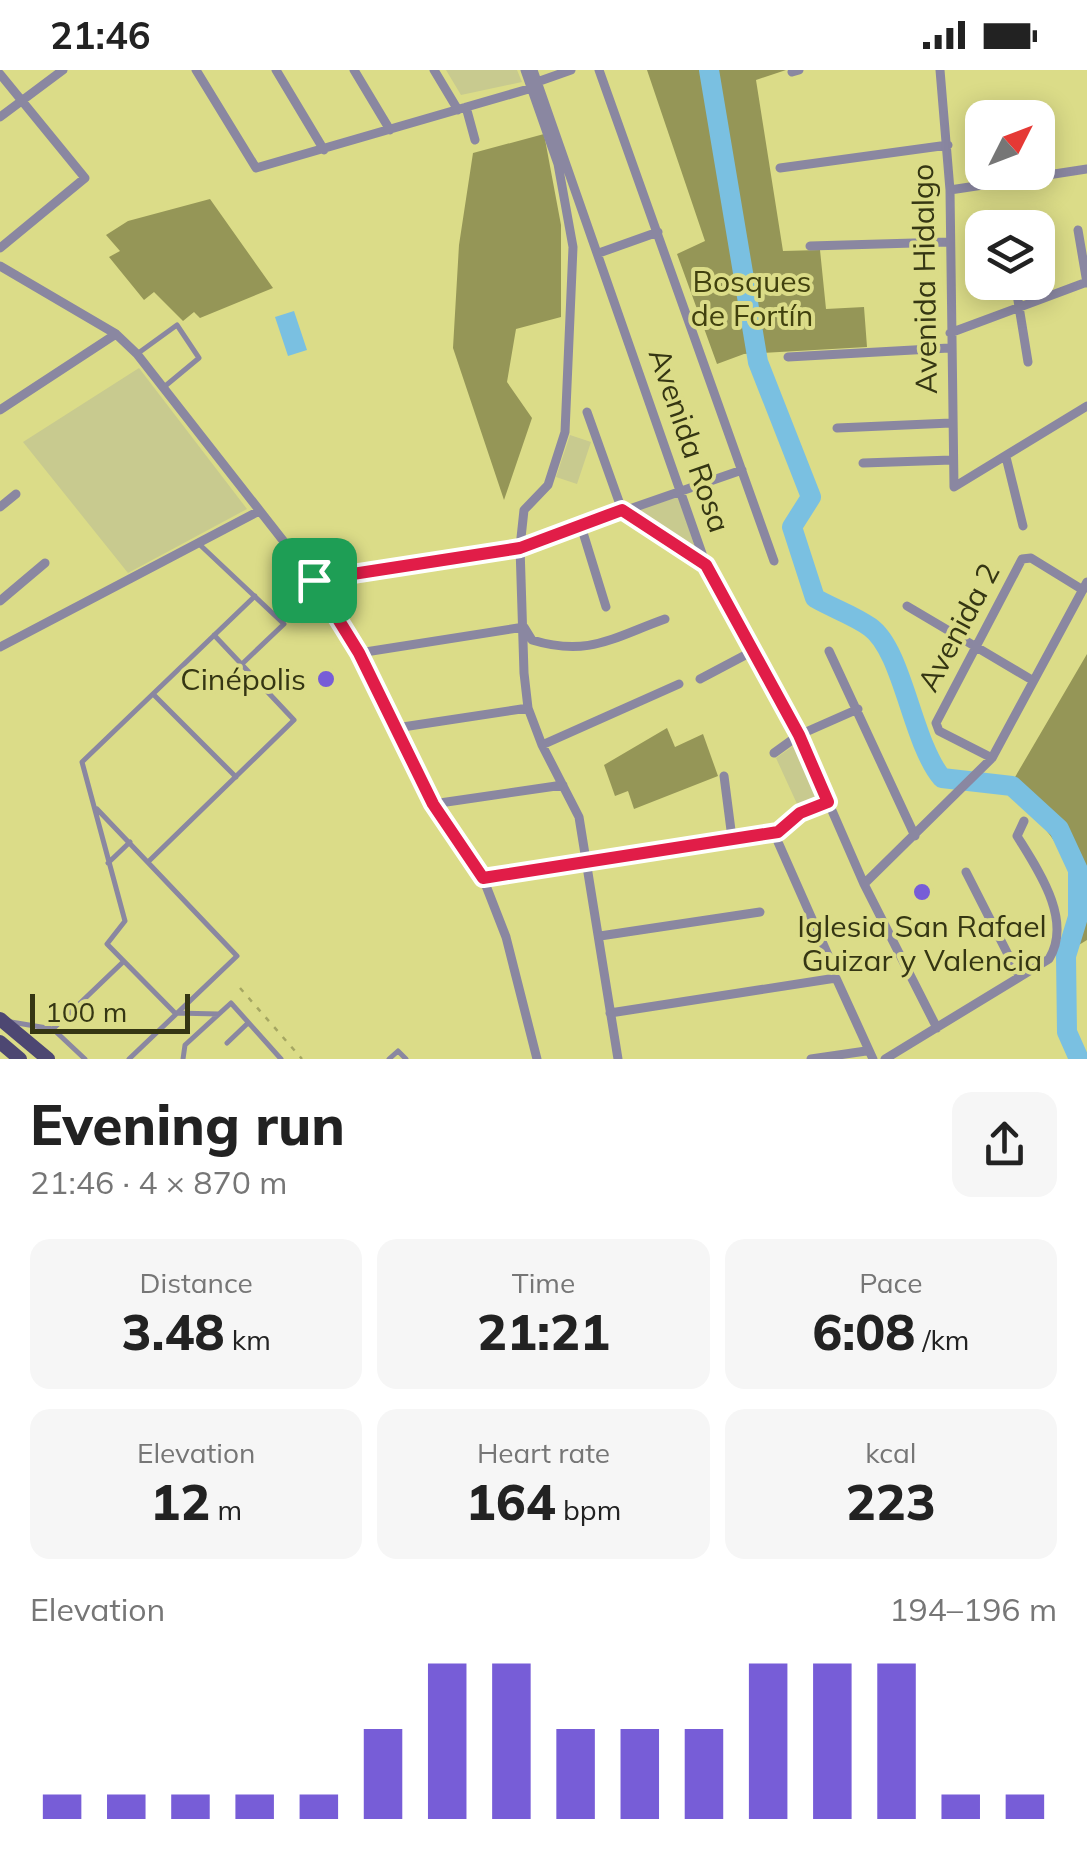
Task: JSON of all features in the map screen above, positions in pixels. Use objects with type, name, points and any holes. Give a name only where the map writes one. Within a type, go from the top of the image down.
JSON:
[{"type":"main road","points":[[1,1020],[48,1059]]},
{"type":"main road","points":[[0,1042],[20,1059]]},
{"type":"street","points":[[0,117],[63,70]]},
{"type":"street","points":[[196,70],[256,168],[462,109],[571,70]]},
{"type":"street","points":[[276,70],[324,150]]},
{"type":"street","points":[[354,70],[390,130]]},
{"type":"street","points":[[434,70],[462,109],[475,140]]},
{"type":"street","points":[[529,70],[558,164],[572,248],[565,432],[548,486],[524,510],[520,548],[528,708],[579,817],[618,1059]]},
{"type":"street","points":[[599,70],[774,561]]},
{"type":"street","name":"Avenida Hidalgo","points":[[940,70],[950,190],[954,487],[1006,457]]},
{"type":"street","points":[[0,74],[84,178],[0,248]]},
{"type":"street","name":"Avenida Rosa","points":[[535,85],[599,254],[706,565],[799,735],[864,884],[937,1028]]},
{"type":"street","points":[[780,168],[948,145]]},
{"type":"street","points":[[950,190],[1087,170]]},
{"type":"street","points":[[950,333],[1087,282],[1078,230]]},
{"type":"street","points":[[599,254],[658,232]]},
{"type":"street","points":[[810,246],[949,242]]},
{"type":"street","points":[[0,266],[116,334],[164,387],[314,580],[359,653],[433,804],[483,878],[506,937],[537,1059]]},
{"type":"street","points":[[1018,300],[1028,362]]},
{"type":"street","points":[[0,410],[116,334]]},
{"type":"street","points":[[788,356],[950,348]]},
{"type":"street","points":[[1023,526],[1006,457],[1087,406]]},
{"type":"street","points":[[587,412],[622,510],[706,565]]},
{"type":"street","points":[[836,428],[951,423]]},
{"type":"street","points":[[864,464],[952,460]]},
{"type":"street","points":[[314,580],[520,548],[742,470]]},
{"type":"street","points":[[0,506],[16,494]]},
{"type":"street","points":[[0,646],[259,510]]},
{"type":"street","points":[[581,526],[606,608]]},
{"type":"street","name":"Avenida 2","points":[[989,762],[936,728],[1022,559],[1031,558],[1085,586]]},
{"type":"street","points":[[0,602],[46,563]]},
{"type":"street","points":[[864,884],[989,762],[1085,586]]},
{"type":"street","points":[[907,606],[1032,680]]},
{"type":"street","points":[[524,627],[532,640],[566,650],[582,650],[664,619]]},
{"type":"street","points":[[359,653],[524,627]]},
{"type":"street","points":[[829,650],[915,836]]},
{"type":"street","points":[[700,679],[753,651]]},
{"type":"street","points":[[542,744],[679,684]]},
{"type":"street","points":[[396,728],[528,708]]},
{"type":"street","points":[[774,752],[799,735],[858,708]]},
{"type":"street","points":[[724,776],[732,838]]},
{"type":"street","points":[[433,804],[563,785]]},
{"type":"street","points":[[483,878],[778,832],[800,813],[828,802]]},
{"type":"street","points":[[885,1059],[1049,959],[1055,950],[1058,917],[1017,836],[1024,821]]},
{"type":"street","points":[[778,832],[778,842],[828,955]]},
{"type":"street","points":[[966,872],[1019,976]]},
{"type":"street","points":[[600,936],[760,912]]},
{"type":"street","points":[[610,1012],[836,978],[869,1055],[811,1059]]},
{"type":"lane","points":[[136,354],[177,326],[200,358],[164,387]]},
{"type":"lane","points":[[198,543],[284,624],[242,664]]},
{"type":"lane","points":[[218,1014],[175,1013],[106,944],[125,921],[82,762],[255,596]]},
{"type":"lane","points":[[148,861],[294,720],[214,635]]},
{"type":"lane","points":[[153,694],[236,777]]},
{"type":"lane","points":[[95,807],[236,956],[130,1059]]},
{"type":"lane","points":[[108,863],[130,842]]},
{"type":"lane","points":[[53,1029],[124,961]]},
{"type":"lane","points":[[184,1059],[185,1046],[231,1004],[281,1059]]},
{"type":"lane","points":[[1,1020],[53,1029],[86,1059]]},
{"type":"lane","points":[[226,1043],[248,1022]]},
{"type":"lane","points":[[390,1059],[398,1051],[406,1059]]},
{"type":"path","points":[[240,988],[301,1059]]},
{"type":"green space","points":[[446,70],[517,70],[522,82],[461,95]]},
{"type":"green space","name":"Bosques de Fortín","points":[[647,70],[786,70],[756,80],[783,251],[820,250],[826,309],[864,307],[867,347],[744,354],[717,364],[677,254],[705,241]]},
{"type":"green space","points":[[544,134],[561,225],[561,317],[516,329],[507,382],[532,418],[504,500],[453,348],[459,245],[473,153]]},
{"type":"green space","points":[[210,199],[273,288],[200,318],[194,312],[183,321],[154,292],[144,300],[109,257],[120,251],[106,235],[128,221]]},
{"type":"green space","points":[[139,368],[247,509],[128,573],[23,442]]},
{"type":"green space","points":[[570,435],[591,442],[577,484],[556,477]]},
{"type":"green space","points":[[677,497],[696,551],[636,517],[637,510]]},
{"type":"green space","points":[[1087,654],[1087,940],[1064,954],[1072,900],[1066,862],[1045,829],[1008,789]]},
{"type":"green space","points":[[667,728],[675,747],[703,734],[718,776],[634,809],[628,791],[615,796],[604,765]]},
{"type":"green space","points":[[796,744],[820,797],[798,806],[776,758]]},
{"type":"water","points":[[294,311],[307,350],[288,356],[275,317]]},
{"type":"waterway","points":[[709,70],[758,362],[811,497],[792,527],[815,598],[870,627],[881,639],[891,655],[923,743],[942,778],[1012,786],[1059,829],[1078,870],[1078,917],[1066,956],[1067,1032],[1079,1059]]},
{"type":"place","name":"Cinépolis","points":[[326,679]]},
{"type":"place","name":"Iglesia San Rafael Guizar y Valencia","points":[[922,892]]},
{"type":"route","points":[[622,510],[706,565],[799,735],[828,802],[800,813],[778,832],[483,878],[433,804],[359,653],[314,580],[520,548],[622,510]]}]
